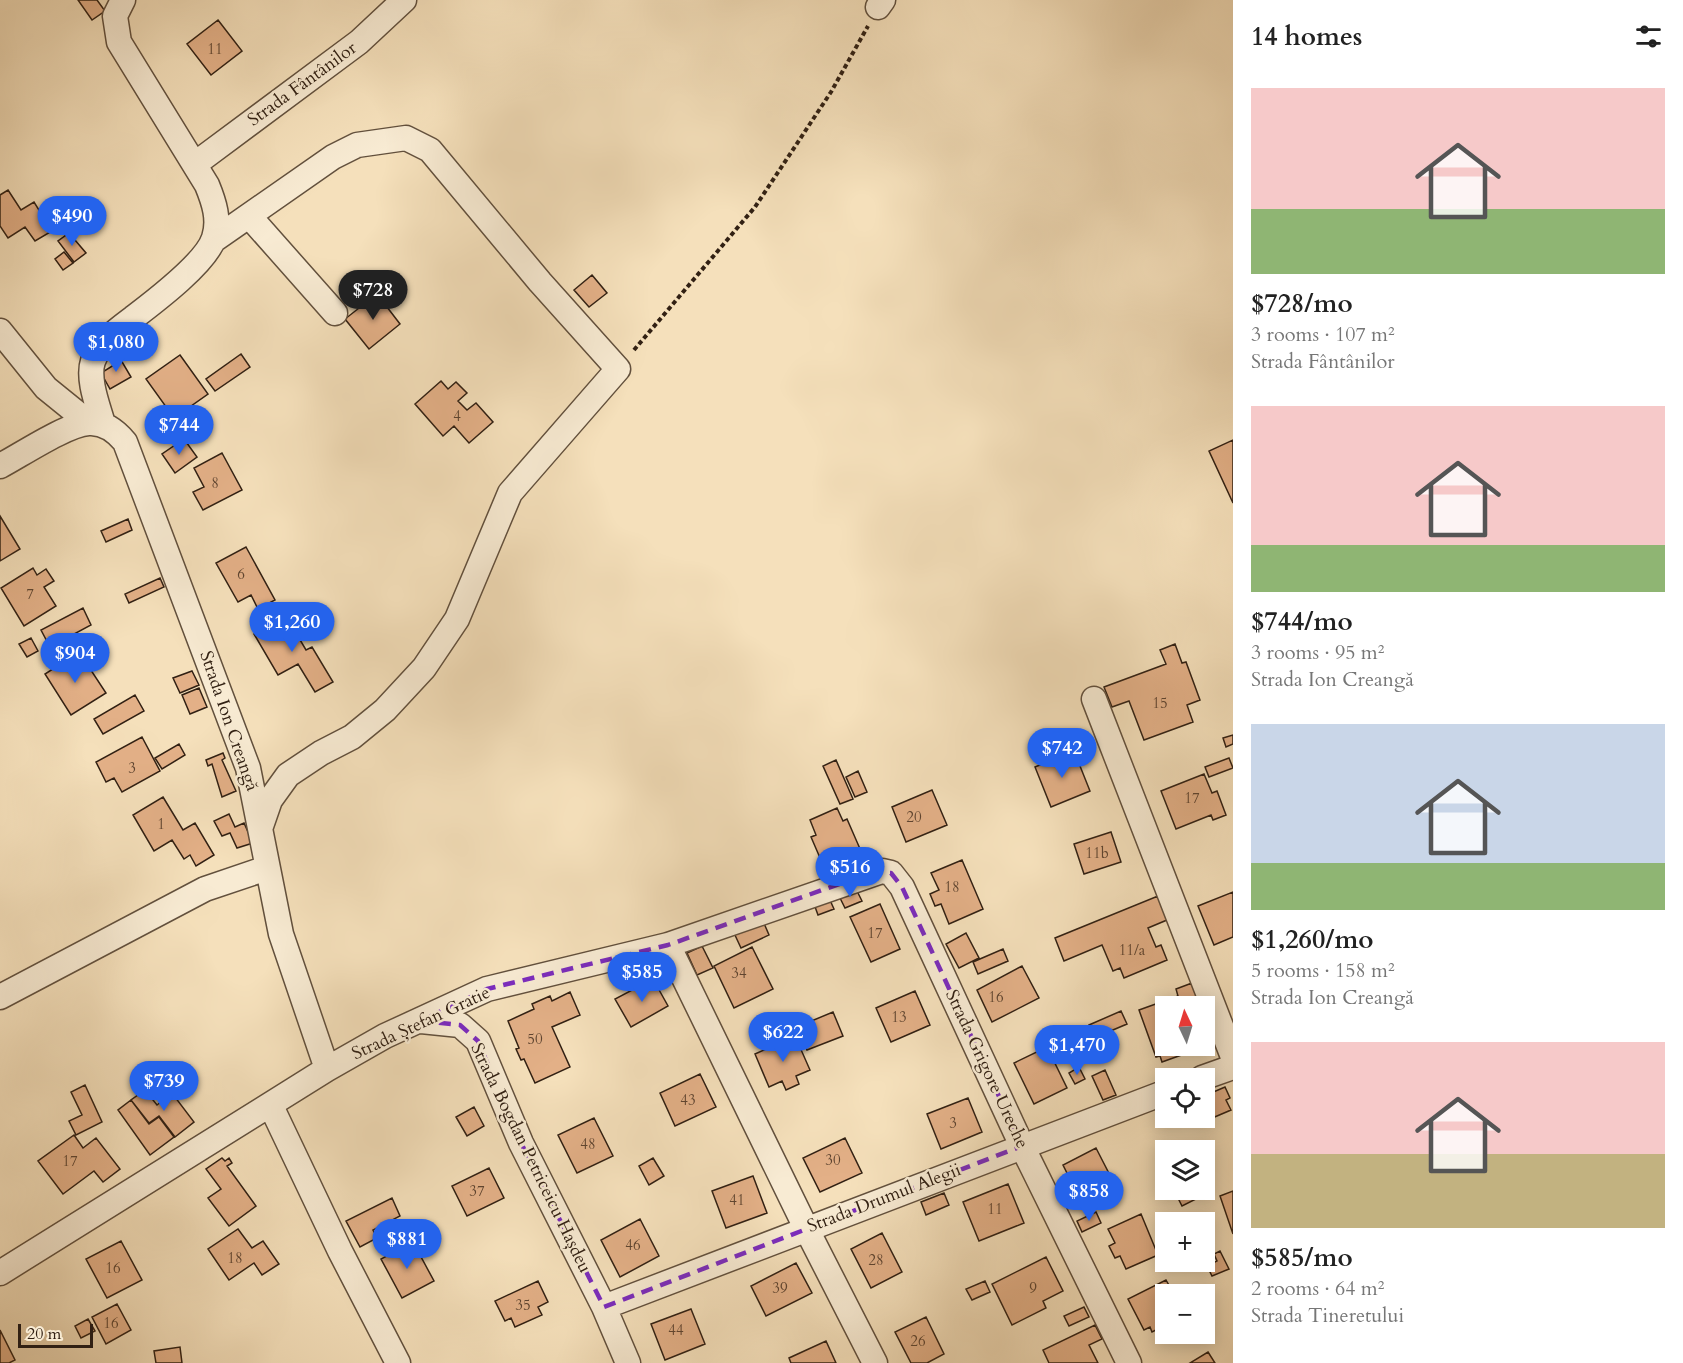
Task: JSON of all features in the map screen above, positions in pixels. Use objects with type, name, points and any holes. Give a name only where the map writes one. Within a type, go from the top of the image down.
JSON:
[{"type":"street","points":[[123,0],[114,16],[119,42],[195,164],[214,202],[217,223],[214,240]]},
{"type":"street","name":"Strada Fântânilor","points":[[195,164],[359,42],[404,0]]},
{"type":"street","points":[[0,466],[59,433],[95,423],[92,364],[99,348],[112,334],[195,265],[214,240],[250,217],[333,156],[357,145],[406,138],[430,150],[540,282],[618,369],[510,493],[457,618],[424,668],[385,710],[352,737],[321,753],[288,775],[270,800],[261,826]]},
{"type":"street","points":[[250,217],[335,313]]},
{"type":"street","name":"Strada Ion Creangă","points":[[0,331],[46,388],[95,423],[116,432],[125,442],[248,768],[281,934],[327,1069]]},
{"type":"street","points":[[1094,699],[1233,1057]]},
{"type":"street","points":[[0,997],[205,889],[267,868]]},
{"type":"street","name":"Strada Ștefan Gratie","points":[[0,1274],[92,1213],[271,1106],[327,1069],[385,1036],[487,989],[668,945],[870,873],[882,871],[891,873]]},
{"type":"street","name":"Strada Grigore Ureche","points":[[891,873],[902,887],[1022,1146],[1129,1363]]},
{"type":"street","points":[[668,945],[806,1228],[875,1363]]},
{"type":"street","name":"Strada Bogdan Petriceicu Hașdeu","points":[[421,1021],[460,1025],[478,1041],[521,1143],[604,1307],[628,1363]]},
{"type":"street","points":[[1215,1073],[1233,1067]]},
{"type":"street","name":"Strada Drumul Alegii","points":[[604,1307],[1155,1096]]},
{"type":"street","points":[[271,1106],[340,1251],[398,1363]]},
{"type":"path","points":[[618,369],[755,207],[831,92],[880,3]]},
{"type":"highlighted area","points":[[870,873],[891,873],[902,887],[1022,1146],[604,1307],[521,1143],[478,1041],[460,1025],[421,1021],[487,989],[668,945]]},
{"type":"building","points":[[78,0],[97,0],[105,11],[92,20]]},
{"type":"building","points":[[218,20],[242,51],[211,75],[187,44]]},
{"type":"building","points":[[8,190],[21,210],[34,202],[52,231],[35,241],[25,227],[8,238],[0,226],[0,195]]},
{"type":"building","points":[[69,233],[86,253],[74,262],[58,241]]},
{"type":"building","points":[[64,252],[73,263],[63,270],[55,259]]},
{"type":"building","points":[[592,275],[607,293],[589,307],[574,290]]},
{"type":"building","points":[[377,294],[400,324],[369,349],[345,319]]},
{"type":"building","points":[[241,354],[250,367],[215,391],[206,379]]},
{"type":"building","points":[[118,355],[131,377],[110,389],[101,373],[114,365],[110,359]]},
{"type":"building","points":[[180,355],[208,394],[174,418],[146,379]]},
{"type":"building","points":[[441,381],[448,389],[456,382],[467,393],[458,401],[467,410],[476,403],[493,422],[469,443],[454,426],[443,436],[415,404]]},
{"type":"building","points":[[184,439],[197,457],[175,473],[162,454]]},
{"type":"building","points":[[1233,440],[1233,503],[1209,451]]},
{"type":"building","points":[[222,453],[242,490],[203,510],[193,492],[204,487],[194,468]]},
{"type":"building","points":[[0,516],[20,549],[0,561]]},
{"type":"building","points":[[128,519],[132,530],[106,542],[101,531]]},
{"type":"building","points":[[246,547],[275,600],[258,609],[251,595],[238,602],[216,563]]},
{"type":"building","points":[[33,568],[37,575],[46,569],[54,581],[44,587],[56,606],[24,626],[1,588]]},
{"type":"building","points":[[160,578],[164,587],[129,603],[125,594]]},
{"type":"building","points":[[83,608],[91,625],[50,647],[41,630]]},
{"type":"building","points":[[286,616],[306,650],[312,647],[333,682],[315,692],[298,664],[278,675],[254,634]]},
{"type":"building","points":[[31,638],[38,651],[27,657],[19,644]]},
{"type":"building","points":[[1175,644],[1182,663],[1186,662],[1200,700],[1187,705],[1193,722],[1144,740],[1129,701],[1112,707],[1104,687],[1166,664],[1160,650]]},
{"type":"building","points":[[79,652],[106,693],[71,715],[45,674]]},
{"type":"building","points":[[192,671],[199,685],[180,693],[173,678]]},
{"type":"building","points":[[199,688],[207,707],[190,714],[182,695]]},
{"type":"building","points":[[135,695],[144,711],[103,734],[94,719]]},
{"type":"building","points":[[1233,735],[1233,744],[1226,747],[1223,738]]},
{"type":"building","points":[[142,737],[160,771],[122,792],[114,778],[106,782],[96,762]]},
{"type":"building","points":[[179,744],[185,755],[162,769],[155,758]]},
{"type":"building","points":[[1074,751],[1090,791],[1051,807],[1035,767]]},
{"type":"building","points":[[223,753],[225,758],[222,760],[236,791],[222,797],[212,764],[208,766],[206,760]]},
{"type":"building","points":[[1229,758],[1233,768],[1209,777],[1205,767]]},
{"type":"building","points":[[836,760],[853,799],[840,804],[823,766]]},
{"type":"building","points":[[858,771],[867,792],[855,797],[846,777]]},
{"type":"building","points":[[1204,774],[1212,793],[1217,791],[1226,815],[1213,820],[1211,815],[1176,829],[1161,791]]},
{"type":"building","points":[[932,790],[947,825],[906,842],[892,807]]},
{"type":"building","points":[[163,797],[183,830],[195,823],[214,855],[196,866],[190,855],[184,859],[172,840],[154,851],[133,815]]},
{"type":"building","points":[[837,808],[843,821],[847,819],[864,858],[827,874],[811,837],[816,835],[810,820]]},
{"type":"building","points":[[229,814],[235,827],[244,823],[253,843],[237,848],[230,833],[222,836],[214,821]]},
{"type":"building","points":[[1111,832],[1121,862],[1084,874],[1074,844]]},
{"type":"building","points":[[962,860],[983,909],[949,924],[941,904],[935,906],[930,894],[939,890],[931,873]]},
{"type":"building","points":[[856,889],[862,901],[845,908],[839,896]]},
{"type":"building","points":[[1233,892],[1233,937],[1214,945],[1198,906]]},
{"type":"building","points":[[1158,896],[1167,920],[1148,928],[1156,947],[1161,945],[1167,960],[1124,978],[1120,968],[1113,971],[1102,945],[1064,961],[1055,938]]},
{"type":"building","points":[[829,898],[834,909],[818,915],[814,904]]},
{"type":"building","points":[[880,904],[900,949],[871,962],[850,917]]},
{"type":"building","points":[[763,921],[769,935],[741,948],[734,933]]},
{"type":"building","points":[[966,933],[979,958],[959,968],[946,944]]},
{"type":"building","points":[[702,946],[713,968],[697,975],[687,953]]},
{"type":"building","points":[[752,947],[773,989],[734,1008],[714,966]]},
{"type":"building","points":[[1003,949],[1008,961],[978,974],[973,962]]},
{"type":"building","points":[[1022,966],[1039,998],[992,1022],[977,990]]},
{"type":"building","points":[[653,979],[668,1006],[631,1027],[615,999]]},
{"type":"building","points":[[1192,983],[1197,996],[1178,996],[1176,989]]},
{"type":"building","points":[[915,991],[930,1025],[891,1042],[876,1008]]},
{"type":"building","points":[[570,992],[580,1015],[552,1027],[570,1067],[535,1083],[524,1059],[521,1060],[516,1049],[519,1048],[508,1021],[534,1009],[532,1004],[550,996],[552,1001]]},
{"type":"building","points":[[1155,1004],[1155,1054],[1139,1010]]},
{"type":"building","points":[[1121,1011],[1127,1024],[1094,1038],[1089,1025]]},
{"type":"building","points":[[833,1012],[843,1036],[807,1050],[797,1027]]},
{"type":"building","points":[[795,1036],[810,1070],[796,1076],[799,1084],[786,1090],[782,1081],[769,1087],[755,1054]]},
{"type":"building","points":[[1047,1047],[1067,1088],[1034,1104],[1014,1063]]},
{"type":"building","points":[[1160,1056],[1179,1056],[1162,1062]]},
{"type":"building","points":[[1079,1067],[1085,1079],[1075,1084],[1069,1073]]},
{"type":"building","points":[[1105,1070],[1116,1095],[1103,1100],[1092,1076]]},
{"type":"building","points":[[700,1074],[716,1107],[675,1126],[660,1093]]},
{"type":"building","points":[[85,1085],[102,1122],[76,1135],[69,1121],[82,1115],[71,1092]]},
{"type":"building","points":[[1225,1087],[1230,1098],[1226,1100],[1231,1110],[1215,1117],[1215,1091]]},
{"type":"building","points":[[145,1090],[157,1105],[172,1093],[194,1122],[175,1137],[159,1116],[149,1123],[131,1100]]},
{"type":"building","points":[[968,1098],[982,1132],[941,1149],[927,1114]]},
{"type":"building","points":[[131,1100],[149,1124],[159,1117],[174,1137],[150,1155],[118,1110]]},
{"type":"building","points":[[474,1107],[484,1126],[467,1136],[456,1117]]},
{"type":"building","points":[[594,1118],[613,1156],[577,1173],[558,1135]]},
{"type":"building","points":[[74,1135],[83,1148],[96,1138],[120,1169],[103,1182],[94,1171],[63,1194],[38,1161]]},
{"type":"building","points":[[845,1138],[862,1173],[820,1192],[803,1158]]},
{"type":"building","points":[[1096,1148],[1119,1193],[1097,1204],[1094,1199],[1083,1205],[1063,1165]]},
{"type":"building","points":[[222,1158],[225,1161],[229,1158],[232,1163],[227,1166],[256,1206],[229,1226],[208,1198],[221,1189],[206,1169]]},
{"type":"building","points":[[653,1158],[664,1176],[649,1185],[639,1166]]},
{"type":"building","points":[[489,1168],[504,1198],[467,1216],[452,1186]]},
{"type":"building","points":[[753,1176],[767,1213],[726,1228],[712,1191]]},
{"type":"building","points":[[1008,1184],[1024,1223],[979,1241],[963,1202]]},
{"type":"building","points":[[1233,1191],[1233,1234],[1220,1196]]},
{"type":"building","points":[[944,1193],[949,1205],[926,1215],[921,1202]]},
{"type":"building","points":[[392,1198],[400,1216],[373,1230],[377,1238],[360,1247],[346,1221]]},
{"type":"building","points":[[1179,1200],[1194,1200],[1182,1206]]},
{"type":"building","points":[[1096,1212],[1101,1223],[1082,1232],[1077,1221]]},
{"type":"building","points":[[1141,1214],[1155,1248],[1155,1256],[1126,1269],[1120,1256],[1115,1258],[1109,1246],[1115,1243],[1108,1229]]},
{"type":"building","points":[[640,1219],[659,1256],[620,1277],[601,1240]]},
{"type":"building","points":[[238,1229],[252,1248],[263,1241],[279,1264],[262,1275],[254,1263],[229,1280],[208,1249]]},
{"type":"building","points":[[882,1233],[902,1272],[871,1288],[851,1249]]},
{"type":"building","points":[[121,1241],[142,1280],[107,1298],[86,1259]]},
{"type":"building","points":[[413,1242],[434,1281],[402,1298],[381,1259]]},
{"type":"building","points":[[1220,1251],[1229,1269],[1212,1276],[1210,1272],[1215,1272],[1217,1261],[1215,1254]]},
{"type":"building","points":[[1046,1257],[1063,1291],[1043,1301],[1046,1308],[1012,1325],[992,1284]]},
{"type":"building","points":[[796,1263],[812,1293],[766,1316],[751,1286]]},
{"type":"building","points":[[538,1281],[548,1302],[538,1307],[542,1315],[515,1327],[511,1318],[505,1321],[495,1301]]},
{"type":"building","points":[[985,1281],[990,1292],[972,1300],[966,1289]]},
{"type":"building","points":[[1155,1286],[1155,1330],[1152,1332],[1150,1327],[1144,1330],[1128,1299]]},
{"type":"building","points":[[117,1304],[131,1330],[106,1344],[92,1317]]},
{"type":"building","points":[[1084,1307],[1089,1317],[1069,1326],[1064,1316]]},
{"type":"building","points":[[691,1309],[705,1344],[665,1360],[651,1324]]},
{"type":"building","points":[[926,1317],[944,1354],[927,1363],[911,1363],[895,1332]]},
{"type":"building","points":[[88,1319],[95,1331],[81,1338],[75,1326]]},
{"type":"building","points":[[1095,1325],[1102,1339],[1089,1345],[1098,1363],[1049,1363],[1043,1350]]},
{"type":"building","points":[[0,1330],[15,1360],[9,1363],[0,1363]]},
{"type":"building","points":[[826,1341],[836,1363],[791,1363],[789,1358]]},
{"type":"building","points":[[180,1347],[182,1363],[156,1363],[154,1351]]},
{"type":"building","points":[[1208,1352],[1215,1363],[1190,1363]]}]
